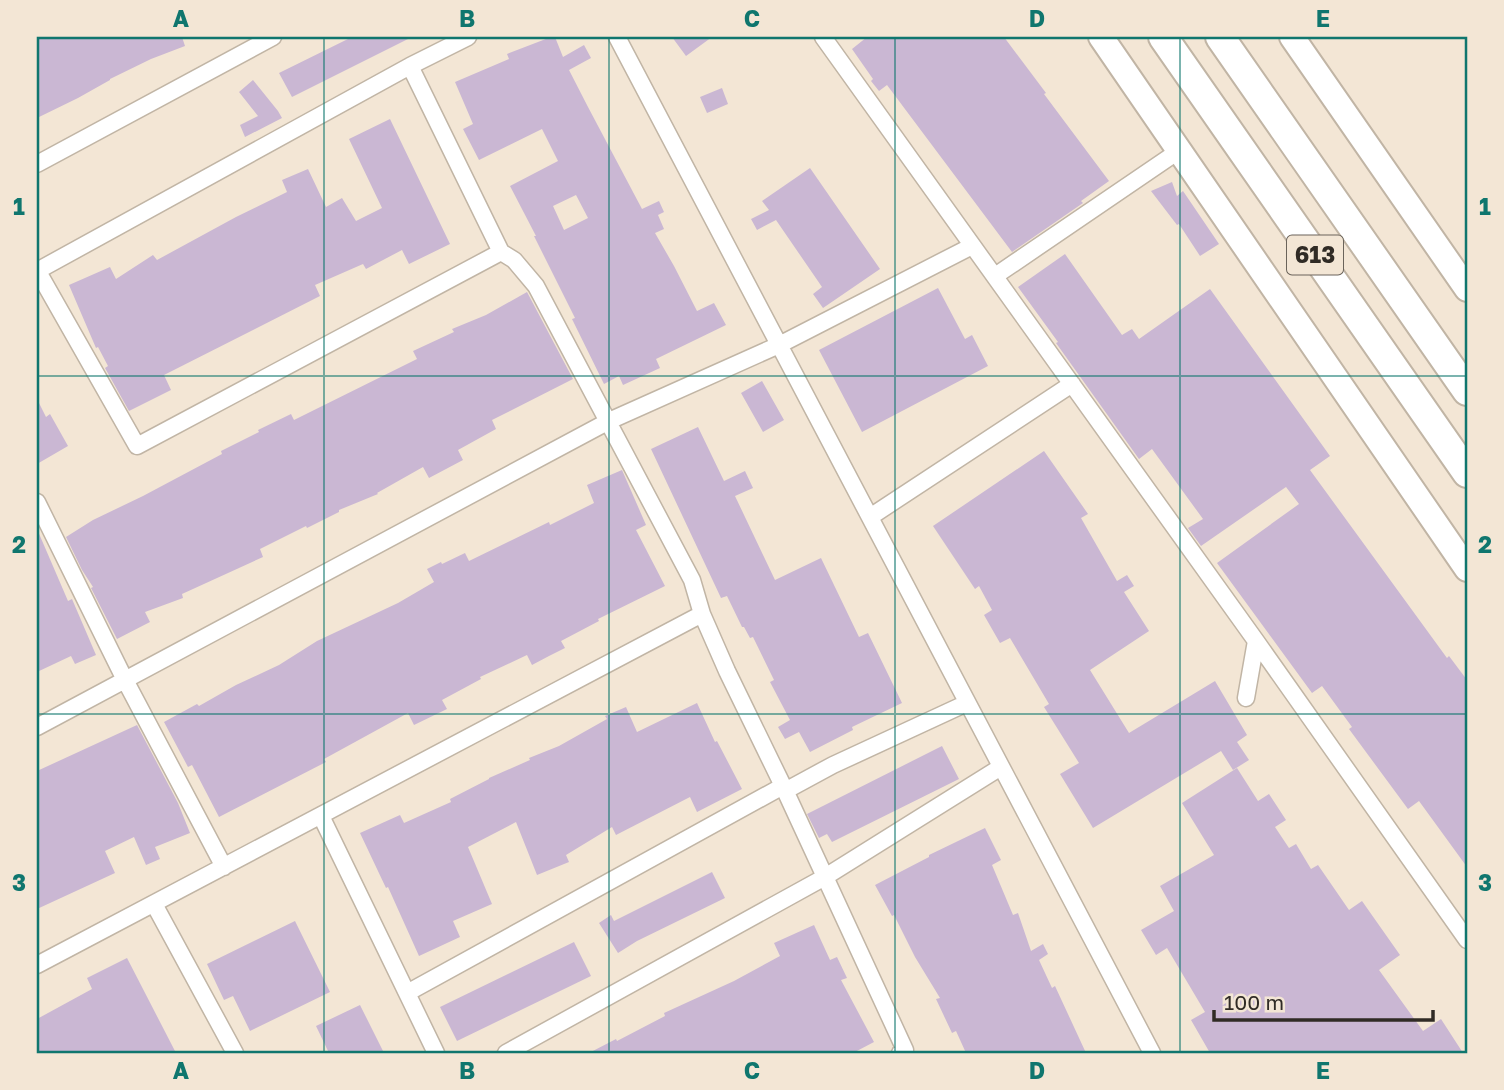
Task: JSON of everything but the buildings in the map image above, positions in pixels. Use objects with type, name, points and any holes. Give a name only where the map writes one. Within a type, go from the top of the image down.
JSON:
[{"type":"highway","name":"613","points":[[1163,37],[1467,473]]},
{"type":"highway","name":"613","points":[[1220,37],[1467,391]]},
{"type":"highway","points":[[1238,37],[1330,194]]},
{"type":"main road","points":[[1101,37],[1467,569]]},
{"type":"main road","points":[[1292,37],[1467,289]]},
{"type":"street","points":[[37,164],[273,37]]},
{"type":"street","points":[[468,37],[410,66],[37,271],[136,446],[502,252]]},
{"type":"street","points":[[617,37],[1152,1053]]},
{"type":"street","points":[[823,37],[1467,940]]},
{"type":"street","points":[[410,66],[502,252],[514,260],[536,286],[692,580],[702,614],[727,671],[905,1050],[900,1053]]},
{"type":"street","points":[[995,276],[1180,150]]},
{"type":"street","points":[[37,727],[609,421],[779,345],[972,246]]},
{"type":"street","points":[[870,517],[1072,384]]},
{"type":"street","points":[[37,502],[125,680],[224,867]]},
{"type":"street","points":[[37,965],[702,614]]},
{"type":"street","points":[[1246,698],[1256,641]]},
{"type":"street","points":[[407,993],[784,788],[967,703]]},
{"type":"street","points":[[506,1053],[825,877],[1001,766]]},
{"type":"street","points":[[321,816],[436,1053]]},
{"type":"street","points":[[153,904],[235,1053]]}]
